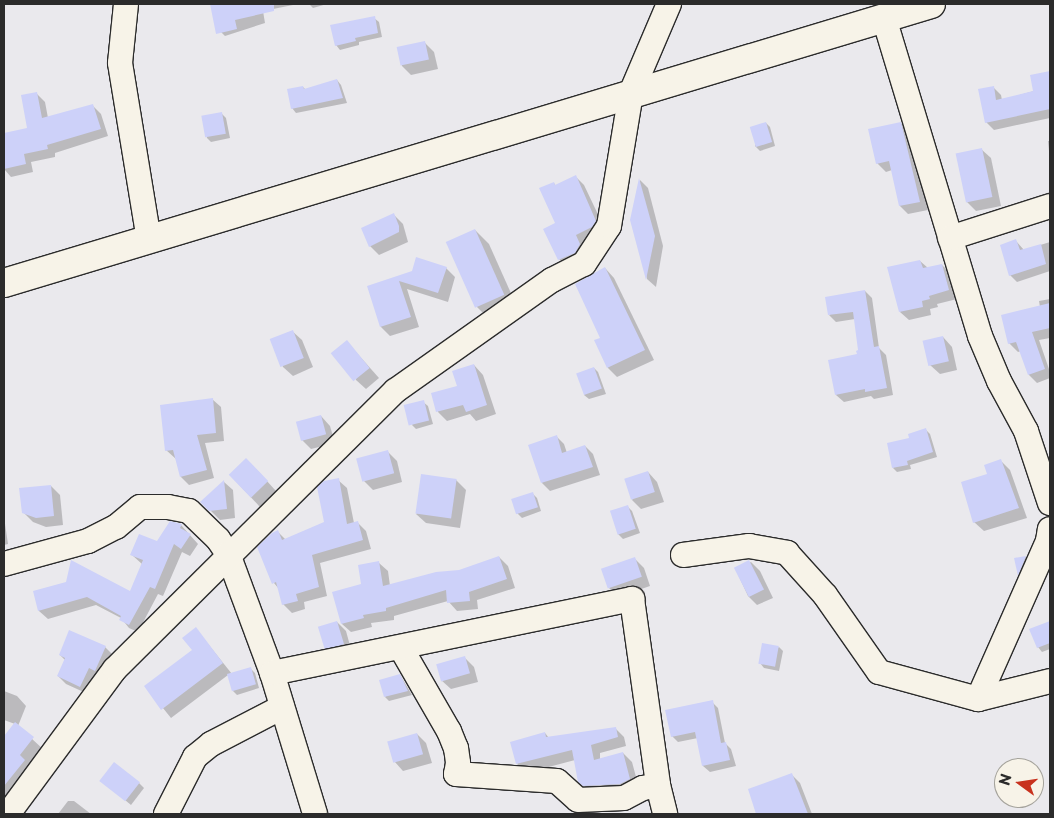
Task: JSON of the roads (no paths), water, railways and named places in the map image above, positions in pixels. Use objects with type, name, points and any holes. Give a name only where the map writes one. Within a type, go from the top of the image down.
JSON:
[{"type":"main road","points":[[4,284],[631,93],[931,4]]},
{"type":"street","points":[[126,4],[120,63],[149,240]]},
{"type":"street","points":[[8,814],[115,668],[228,554],[395,391],[552,280],[584,264],[609,226],[631,93],[668,4]]},
{"type":"street","points":[[884,18],[980,336],[999,381],[1026,431],[1050,503]]},
{"type":"street","points":[[950,238],[1050,206]]},
{"type":"street","points":[[4,564],[88,541],[116,526],[140,507],[168,507],[189,511],[218,539],[228,554],[272,673],[315,814]]},
{"type":"street","points":[[978,700],[1048,541],[1050,529]]},
{"type":"street","points":[[683,555],[749,546],[787,553],[825,595],[879,672],[978,700],[1050,681]]},
{"type":"street","points":[[272,673],[401,648],[529,619],[632,600],[658,785],[665,814]]},
{"type":"street","points":[[401,648],[449,730],[456,748],[458,763],[456,774],[557,781],[578,800],[624,798],[644,788],[658,785]]},
{"type":"street","points":[[166,814],[195,757],[211,744],[282,708]]}]
